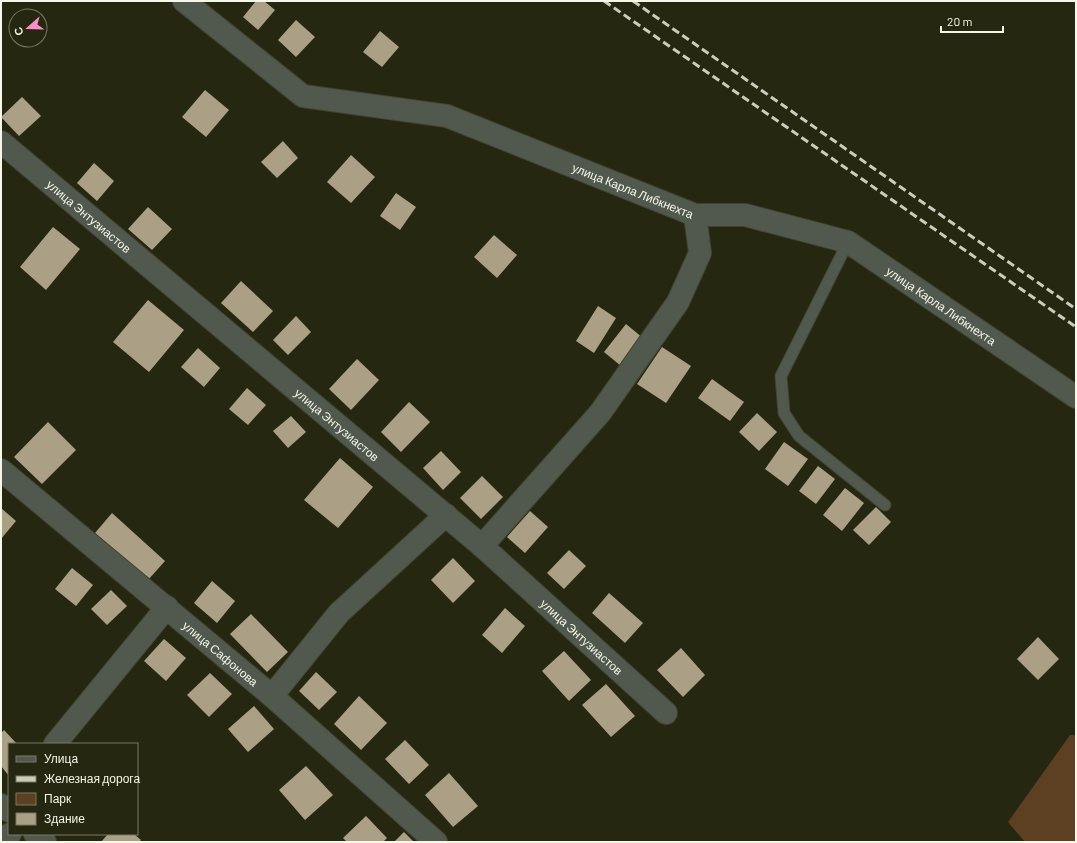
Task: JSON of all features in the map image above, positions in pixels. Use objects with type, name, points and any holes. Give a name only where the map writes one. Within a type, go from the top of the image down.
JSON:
[{"type":"street","name":"улица Карла Либкнехта","points":[[184,1],[303,96],[447,116],[695,215],[745,216],[848,242],[1076,397]]},
{"type":"street","name":"улица Энтузиастов","points":[[1,142],[446,515],[666,713]]},
{"type":"street","points":[[482,546],[600,413],[678,302],[700,253],[695,215]]},
{"type":"street","name":"улица Сафонова","points":[[1,470],[272,696],[436,842]]},
{"type":"street","points":[[272,696],[339,612],[446,515]]},
{"type":"street","points":[[56,743],[167,607]]},
{"type":"street","points":[[36,835],[45,842]]},
{"type":"lane","points":[[848,242],[781,376],[784,413],[799,436],[885,505]]},
{"type":"green space","points":[[1070,735],[1076,735],[1076,842],[1025,842],[1008,822]]},
{"type":"building","points":[[256,1],[264,1],[275,10],[258,30],[243,17]]},
{"type":"building","points":[[296,20],[315,37],[296,57],[278,40]]},
{"type":"building","points":[[380,31],[399,47],[382,67],[363,52]]},
{"type":"building","points":[[205,90],[229,110],[206,137],[182,117]]},
{"type":"building","points":[[22,97],[41,116],[19,136],[1,117]]},
{"type":"building","points":[[283,141],[298,158],[277,178],[261,162]]},
{"type":"building","points":[[351,155],[375,177],[351,203],[327,182]]},
{"type":"building","points":[[94,163],[114,181],[97,201],[77,183]]},
{"type":"building","points":[[396,193],[416,207],[400,230],[380,216]]},
{"type":"building","points":[[148,207],[172,229],[152,250],[128,229]]},
{"type":"building","points":[[53,227],[80,249],[46,290],[20,267]]},
{"type":"building","points":[[494,235],[517,255],[497,278],[474,257]]},
{"type":"building","points":[[241,281],[273,311],[253,332],[221,303]]},
{"type":"building","points":[[148,300],[184,330],[149,372],[113,342]]},
{"type":"building","points":[[598,306],[616,318],[594,353],[576,341]]},
{"type":"building","points":[[296,316],[311,332],[288,355],[273,340]]},
{"type":"building","points":[[626,324],[643,338],[621,366],[604,352]]},
{"type":"building","points":[[662,347],[691,366],[666,403],[637,384]]},
{"type":"building","points":[[198,348],[220,368],[204,387],[181,367]]},
{"type":"building","points":[[357,359],[379,380],[351,410],[329,389]]},
{"type":"building","points":[[712,379],[744,402],[730,421],[698,398]]},
{"type":"building","points":[[247,388],[266,405],[248,425],[229,409]]},
{"type":"building","points":[[409,402],[430,422],[401,452],[381,432]]},
{"type":"building","points":[[757,413],[777,432],[759,451],[739,432]]},
{"type":"building","points":[[291,416],[306,432],[288,448],[273,431]]},
{"type":"building","points":[[48,422],[76,450],[42,484],[14,457]]},
{"type":"building","points":[[784,442],[808,459],[788,486],[765,469]]},
{"type":"building","points":[[441,451],[461,472],[443,490],[423,468]]},
{"type":"building","points":[[340,458],[373,487],[338,528],[304,500]]},
{"type":"building","points":[[818,466],[835,479],[816,504],[799,491]]},
{"type":"building","points":[[482,476],[503,497],[481,519],[460,498]]},
{"type":"building","points":[[845,488],[864,503],[842,531],[823,515]]},
{"type":"building","points":[[876,507],[891,522],[869,545],[853,530]]},
{"type":"building","points":[[1,508],[16,521],[1,539]]},
{"type":"building","points":[[530,511],[548,527],[525,553],[507,537]]},
{"type":"building","points":[[112,513],[165,561],[148,580],[95,533]]},
{"type":"building","points":[[569,550],[586,566],[564,589],[547,573]]},
{"type":"building","points":[[453,558],[475,581],[453,603],[431,580]]},
{"type":"building","points":[[72,568],[93,585],[76,606],[55,589]]},
{"type":"building","points":[[212,581],[235,601],[217,623],[194,603]]},
{"type":"building","points":[[111,590],[127,606],[107,625],[91,609]]},
{"type":"building","points":[[609,593],[643,623],[625,643],[592,613]]},
{"type":"building","points":[[505,608],[525,626],[502,653],[482,635]]},
{"type":"building","points":[[251,614],[288,652],[267,672],[230,634]]},
{"type":"building","points":[[1038,637],[1059,659],[1038,680],[1017,659]]},
{"type":"building","points":[[164,639],[186,658],[166,681],[144,661]]},
{"type":"building","points":[[681,648],[705,675],[683,697],[657,670]]},
{"type":"building","points":[[564,651],[591,680],[569,701],[542,671]]},
{"type":"building","points":[[316,672],[337,692],[319,710],[299,691]]},
{"type":"building","points":[[210,673],[232,694],[209,717],[187,695]]},
{"type":"building","points":[[606,684],[635,716],[611,737],[582,705]]},
{"type":"building","points":[[359,696],[387,723],[361,750],[334,724]]},
{"type":"building","points":[[254,706],[274,729],[248,752],[228,729]]},
{"type":"building","points":[[4,730],[16,743],[8,743],[8,775],[1,766],[1,733]]},
{"type":"building","points":[[405,740],[429,765],[409,784],[385,759]]},
{"type":"building","points":[[306,766],[333,795],[305,820],[279,790]]},
{"type":"building","points":[[449,773],[478,806],[453,827],[425,795]]},
{"type":"building","points":[[366,816],[387,838],[383,842],[347,842],[343,838]]},
{"type":"building","points":[[404,832],[414,842],[394,842]]},
{"type":"building","points":[[107,835],[135,835],[141,840],[139,842],[101,842]]},
{"type":"railway","points":[[604,1],[1076,327]]},
{"type":"railway","points":[[633,1],[1076,309]]}]
